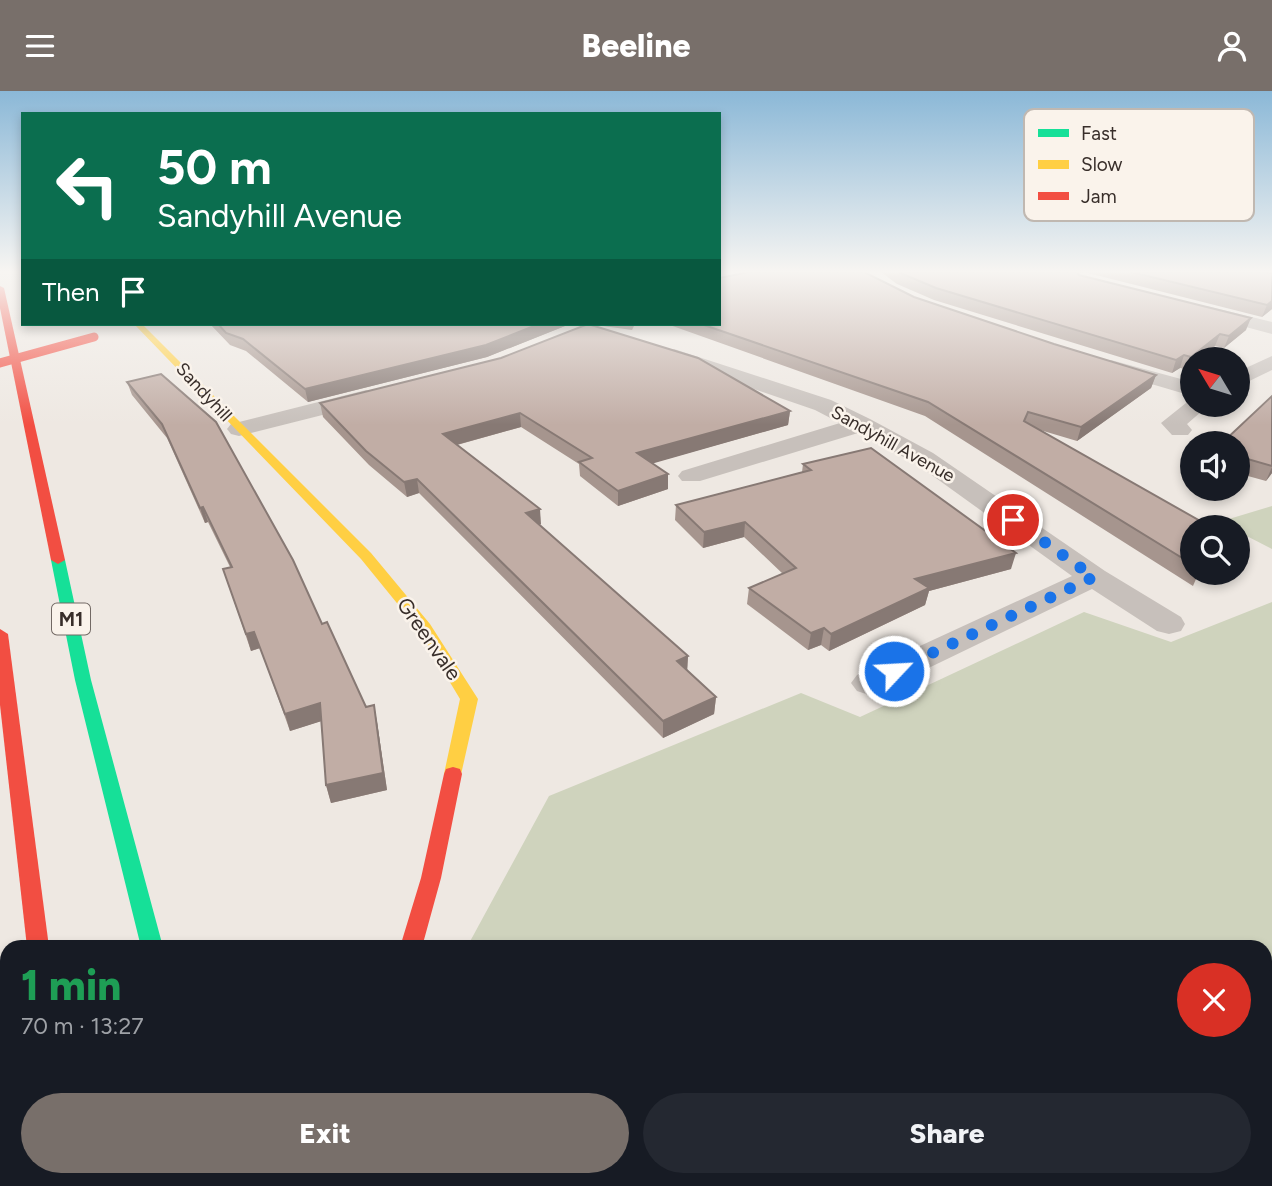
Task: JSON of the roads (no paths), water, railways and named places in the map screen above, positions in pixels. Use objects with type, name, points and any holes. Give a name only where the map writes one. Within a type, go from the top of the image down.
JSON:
[{"type":"main road","name":"M1","points":[[7,323],[83,680],[150,940]]},
{"type":"main road","name":"Sandyhill","points":[[137,326],[163,347],[194,385],[239,429]]},
{"type":"main road","points":[[0,363],[99,336]]},
{"type":"main road","name":"Greenvale","points":[[239,429],[366,556],[425,627],[469,699],[431,878],[413,940]]},
{"type":"main road","points":[[0,634],[36,940]]},
{"type":"street","points":[[1253,323],[1272,328]]},
{"type":"street","name":"Sandyhill Avenue","points":[[652,347],[823,405],[862,424],[953,476],[1094,577],[1169,624]]},
{"type":"street","points":[[1087,359],[1180,386]]},
{"type":"street","points":[[1250,374],[1272,362]]},
{"type":"street","points":[[239,429],[389,391]]},
{"type":"street","points":[[1180,430],[1172,423],[1181,417]]},
{"type":"street","points":[[691,476],[862,424]]},
{"type":"street","points":[[869,683],[1094,577]]}]
